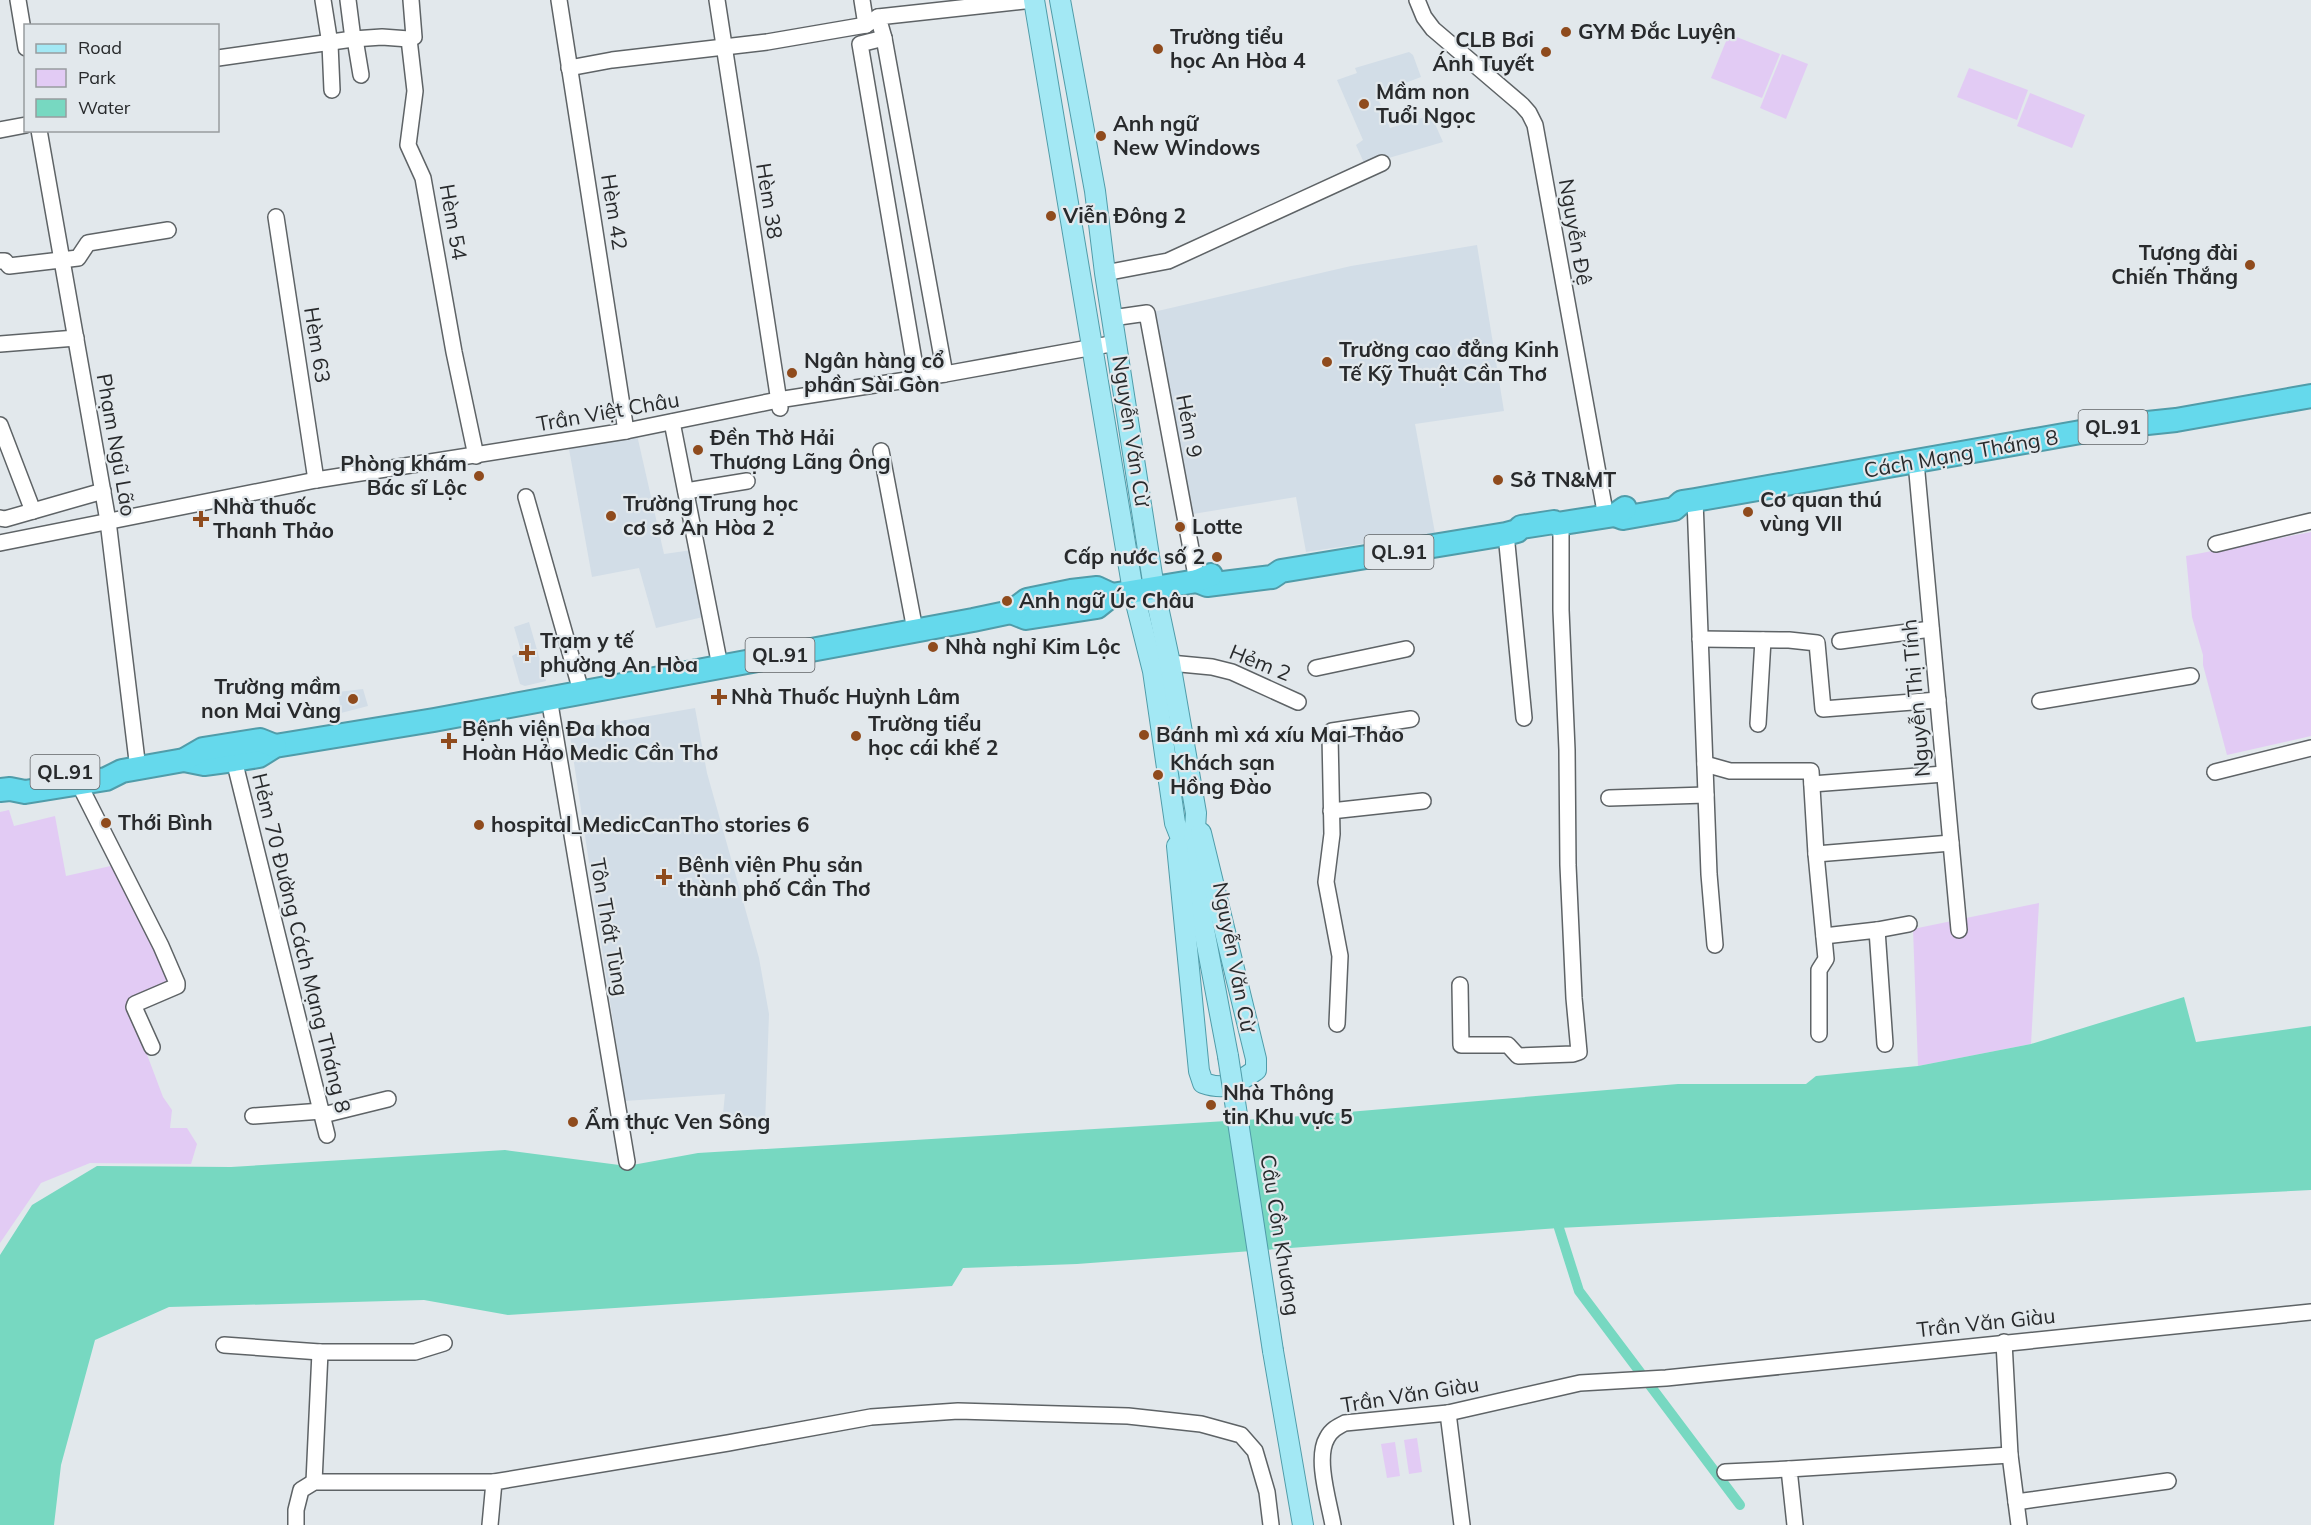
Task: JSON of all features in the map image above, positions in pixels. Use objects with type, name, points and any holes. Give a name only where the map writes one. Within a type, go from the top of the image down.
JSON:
[{"type":"highway","name":"Cách Mạng Tháng 8","points":[[184,760],[204,764],[259,756],[275,746],[549,698],[1011,612],[1027,600],[1071,591],[1097,588],[1133,591],[1197,581],[1206,576],[1271,567],[1281,571],[1511,532],[1521,527],[1610,516],[1622,509],[1673,499],[1689,501],[2109,427],[2176,420],[2311,396]]},
{"type":"highway","name":"Cách Mạng Tháng 8","points":[[5,789],[25,792],[106,779],[130,770],[184,760],[203,749],[215,747],[260,740],[275,746]]},
{"type":"highway","name":"Cách Mạng Tháng 8","points":[[5,789],[22,779],[69,771],[105,766],[130,770]]},
{"type":"main road","name":"Nguyễn Văn Cừ","points":[[1034,0],[1133,591],[1153,671],[1175,823],[1192,866],[1228,1056]]},
{"type":"main road","name":"Nguyễn Văn Cừ","points":[[1060,0],[1095,191],[1116,343],[1133,591],[1170,663],[1196,813],[1192,866]]},
{"type":"main road","points":[[1175,823],[1199,1071],[1203,1083],[1219,1089],[1238,1083],[1256,1070],[1256,1059],[1196,813]]},
{"type":"main road","name":"Cầu Cồn Khương","points":[[1228,1056],[1304,1525]]},
{"type":"street","points":[[18,0],[24,36]]},
{"type":"street","points":[[323,0],[330,44],[332,90]]},
{"type":"street","points":[[348,0],[361,75]]},
{"type":"street","name":"Hèm 54","points":[[411,0],[414,37],[409,39],[415,91],[408,145],[423,178],[454,352],[476,456]]},
{"type":"street","name":"Hèm 42","points":[[559,0],[626,431]]},
{"type":"street","name":"Hèm 38","points":[[717,0],[779,404]]},
{"type":"street","points":[[862,0],[872,21],[884,38],[945,375]]},
{"type":"street","points":[[569,68],[612,60],[767,42],[872,21],[1034,0]]},
{"type":"street","name":"Nguyễn Đệ","points":[[1417,0],[1424,17],[1433,29],[1522,105],[1529,113],[1534,125],[1610,516]]},
{"type":"street","points":[[219,58],[354,39],[382,37],[409,39]]},
{"type":"street","points":[[884,38],[860,44],[917,378]]},
{"type":"street","points":[[0,130],[24,125]]},
{"type":"street","name":"Phạm Ngũ Lão","points":[[39,132],[108,521],[130,770]]},
{"type":"street","points":[[1105,273],[1168,261],[1382,163]]},
{"type":"street","name":"Hèm 63","points":[[276,217],[316,480]]},
{"type":"street","points":[[0,261],[5,261],[9,267],[62,261],[78,258],[88,243],[168,230]]},
{"type":"street","name":"Hẻm 9","points":[[1112,318],[1147,313],[1197,581]]},
{"type":"street","points":[[0,344],[76,338]]},
{"type":"street","name":"Trần Việt Châu","points":[[0,543],[316,480],[626,431],[1116,343]]},
{"type":"street","points":[[672,422],[720,666]]},
{"type":"street","points":[[0,425],[33,511]]},
{"type":"street","points":[[881,451],[915,630]]},
{"type":"street","name":"Nguyễn Thị Tính","points":[[1916,462],[1959,930]]},
{"type":"street","points":[[686,491],[747,481]]},
{"type":"street","points":[[0,518],[5,519],[103,491]]},
{"type":"street","points":[[526,497],[581,691]]},
{"type":"street","points":[[1689,501],[1700,639],[1715,945]]},
{"type":"street","points":[[2216,544],[2311,521]]},
{"type":"street","points":[[1460,985],[1461,1045],[1508,1045],[1518,1056],[1580,1052],[1574,998],[1568,865],[1567,750],[1559,524]]},
{"type":"street","points":[[1511,532],[1524,718]]},
{"type":"street","points":[[1840,641],[1931,629]]},
{"type":"street","points":[[1700,639],[1817,643],[1823,709],[1938,700]]},
{"type":"street","points":[[1758,724],[1762,640]]},
{"type":"street","points":[[1316,668],[1406,649]]},
{"type":"street","name":"Hẻm 2","points":[[1170,663],[1212,667],[1232,672],[1298,702]]},
{"type":"street","points":[[2040,701],[2191,676]]},
{"type":"street","name":"Tôn Thất Tùng","points":[[549,698],[627,1162]]},
{"type":"street","points":[[1337,1024],[1340,956],[1326,882],[1331,844],[1329,741],[1332,731],[1411,719]]},
{"type":"street","points":[[2215,772],[2311,748]]},
{"type":"street","name":"Hẻm 70 Đường Cách Mạng Tháng 8","points":[[234,760],[327,1135]]},
{"type":"street","points":[[1705,764],[1730,771],[1811,771],[1826,962],[1820,970],[1819,1034]]},
{"type":"street","points":[[1812,784],[1944,774]]},
{"type":"street","points":[[79,784],[161,946],[177,983],[177,986],[135,1004],[134,1007],[152,1047]]},
{"type":"street","points":[[1608,798],[1706,795]]},
{"type":"street","points":[[1331,811],[1424,801]]},
{"type":"street","points":[[1816,854],[1950,843]]},
{"type":"street","points":[[1824,936],[1909,924]]},
{"type":"street","points":[[1877,930],[1885,1044]]},
{"type":"street","points":[[253,1116],[322,1113],[388,1099]]},
{"type":"street","name":"Trần Văn Giàu","points":[[1333,1525],[1322,1460],[1326,1438],[1333,1429],[1345,1423],[1448,1413],[1580,1383],[1666,1378],[2311,1312]]},
{"type":"street","points":[[2004,1342],[2010,1455],[2019,1525]]},
{"type":"street","points":[[224,1344],[320,1352],[415,1352],[444,1343]]},
{"type":"street","points":[[314,1482],[320,1352]]},
{"type":"street","points":[[296,1525],[296,1510],[301,1490],[314,1482],[494,1482],[871,1417],[958,1411],[1128,1416],[1202,1424],[1241,1435],[1255,1451],[1267,1492],[1271,1525]]},
{"type":"street","points":[[1448,1413],[1462,1525]]},
{"type":"street","points":[[1725,1472],[2010,1455]]},
{"type":"street","points":[[1789,1469],[1795,1525]]},
{"type":"street","points":[[2016,1502],[2168,1481]]},
{"type":"street","points":[[490,1525],[494,1482]]},
{"type":"shaded area","name":"Mầm non Tuổi Ngọc","points":[[1409,52],[1413,55],[1421,77],[1376,94],[1390,128],[1431,115],[1443,142],[1365,165],[1356,145],[1363,140],[1337,80],[1357,73],[1355,68]]},
{"type":"shaded area","name":"Trường cao đẳng Kinh Tế Kỹ Thuật Cần Thơ","points":[[1477,245],[1504,411],[1415,424],[1435,533],[1306,552],[1296,497],[1187,515],[1149,313],[1351,266]]},
{"type":"shaded area","name":"Trường Trung học cơ sở An Hòa 2","points":[[637,435],[664,554],[692,550],[703,617],[656,628],[639,568],[592,577],[569,449]]},
{"type":"shaded area","name":"Trạm y tế phường An Hòa","points":[[529,622],[546,681],[525,686],[520,684],[512,656],[521,651],[514,627]]},
{"type":"shaded area","name":"Trường mầm non Mai Vàng","points":[[363,689],[368,706],[341,713],[338,692]]},
{"type":"shaded area","name":"Bệnh viện Phụ sản thành phố Cần Thơ","points":[[695,708],[707,773],[759,958],[769,1014],[765,1125],[722,1124],[725,1094],[625,1101],[569,730]]},
{"type":"green space","points":[[1729,34],[1780,54],[1762,98],[1711,78]]},
{"type":"green space","points":[[1782,54],[1808,64],[1786,119],[1760,108]]},
{"type":"green space","points":[[1969,68],[2028,90],[2017,120],[1957,97]]},
{"type":"green space","points":[[2030,93],[2085,115],[2072,148],[2017,126]]},
{"type":"green space","points":[[2311,532],[2311,736],[2227,755],[2192,617],[2186,556]]},
{"type":"green space","points":[[9,810],[14,826],[55,816],[66,876],[115,865],[172,983],[128,1004],[163,1097],[172,1110],[170,1128],[187,1128],[197,1144],[191,1164],[90,1163],[41,1183],[0,1243],[0,812]]},
{"type":"green space","points":[[2039,903],[2031,1044],[1918,1066],[1913,929]]},
{"type":"green space","points":[[1417,1438],[1422,1472],[1409,1474],[1404,1440]]},
{"type":"green space","points":[[1395,1442],[1400,1476],[1387,1478],[1381,1444]]},
{"type":"water","points":[[2184,997],[2196,1042],[2311,1026],[2311,1190],[1559,1228],[1077,1264],[963,1268],[952,1286],[508,1315],[424,1300],[169,1307],[95,1340],[61,1465],[54,1525],[0,1525],[0,1255],[32,1205],[97,1166],[231,1167],[505,1150],[627,1166],[698,1153],[1277,1118],[1678,1084],[1806,1084],[1816,1076],[1918,1066],[2031,1044]]},
{"type":"waterway","points":[[1559,1228],[1579,1291],[1740,1505]]},
{"type":"place","name":"GYM Đắc Luyện","points":[[1566,32]]},
{"type":"place","name":"Trường tiểu học An Hòa 4","points":[[1158,49]]},
{"type":"place","name":"CLB Bơi Ánh Tuyết","points":[[1546,52]]},
{"type":"place","name":"Mầm non Tuổi Ngọc","points":[[1364,104]]},
{"type":"place","name":"Anh ngữ New Windows","points":[[1101,136]]},
{"type":"place","name":"Viễn Đông 2","points":[[1051,216]]},
{"type":"place","name":"Tượng đài Chiến Thắng","points":[[2250,265]]},
{"type":"place","name":"Trường cao đẳng Kinh Tế Kỹ Thuật Cần Thơ","points":[[1327,362]]},
{"type":"place","name":"Ngân hàng cổ phần Sài Gòn","points":[[792,373]]},
{"type":"place","name":"Đền Thờ Hải Thượng Lãng Ông","points":[[698,450]]},
{"type":"place","name":"Phòng khám Bác sĩ Lộc","points":[[479,476]]},
{"type":"place","name":"Sở TN&MT","points":[[1498,480]]},
{"type":"place","name":"Cơ quan thú vùng VII","points":[[1748,512]]},
{"type":"place","name":"Trường Trung học cơ sở An Hòa 2","points":[[611,516]]},
{"type":"place","name":"Nhà thuốc Thanh Thảo","points":[[201,519]]},
{"type":"place","name":"Lotte","points":[[1180,527]]},
{"type":"place","name":"Cấp nước số 2","points":[[1217,557]]},
{"type":"place","name":"Anh ngữ Úc Châu","points":[[1007,601]]},
{"type":"place","name":"Nhà nghỉ Kim Lộc","points":[[933,647]]},
{"type":"place","name":"Trạm y tế phường An Hòa","points":[[527,653]]},
{"type":"place","name":"Nhà Thuốc Huỳnh Lâm","points":[[719,697]]},
{"type":"place","name":"Trường mầm non Mai Vàng","points":[[353,699]]},
{"type":"place","name":"Bánh mì xá xíu Mai Thảo","points":[[1144,735]]},
{"type":"place","name":"Trường tiểu học cái khế 2","points":[[856,736]]},
{"type":"place","name":"Bệnh viện Đa khoa Hoàn Hảo Medic Cần Thơ","points":[[449,741]]},
{"type":"place","name":"Khách sạn Hồng Đào","points":[[1158,775]]},
{"type":"place","name":"Thới Bình","points":[[106,823]]},
{"type":"place","name":"hospital_MedicCanTho stories 6","points":[[479,825]]},
{"type":"place","name":"Bệnh viện Phụ sản thành phố Cần Thơ","points":[[664,877]]},
{"type":"place","name":"Nhà Thông tin Khu vực 5","points":[[1211,1105]]},
{"type":"place","name":"Ẩm thực Ven Sông","points":[[573,1122]]}]
